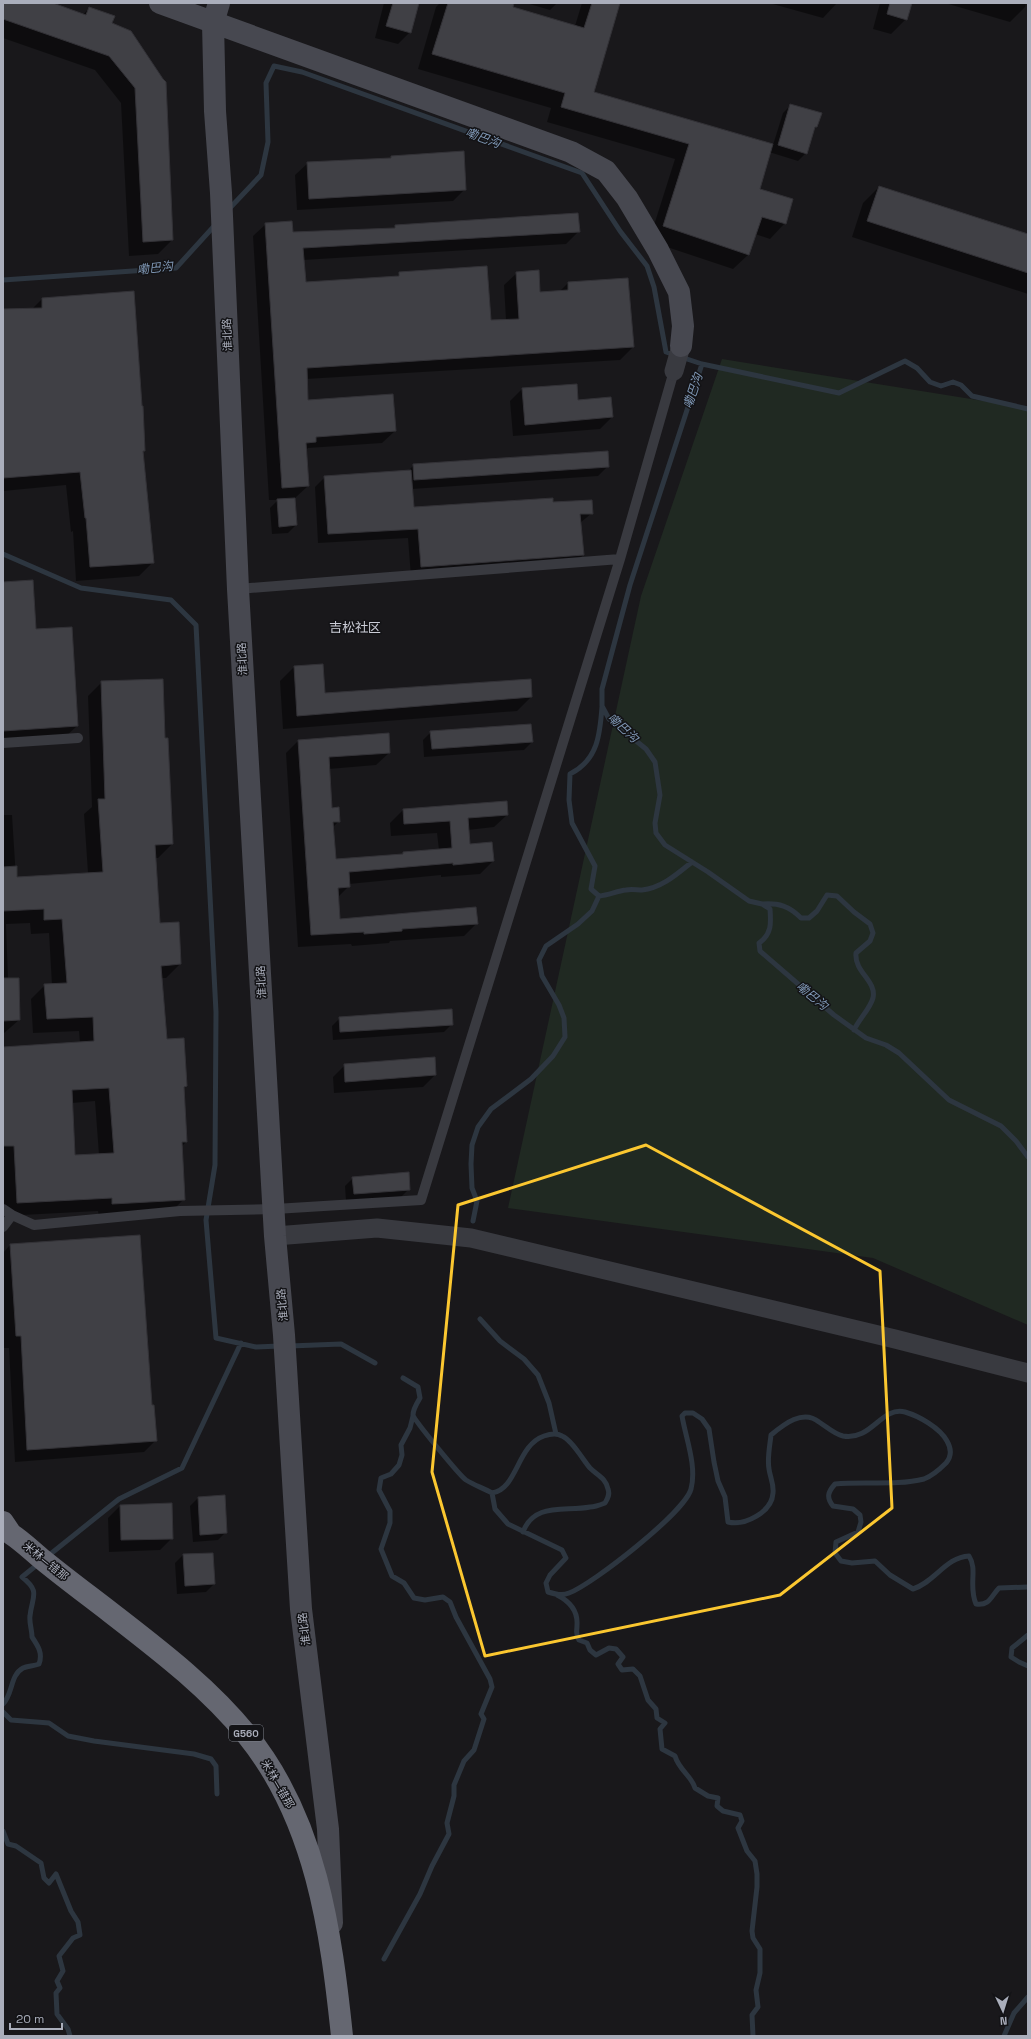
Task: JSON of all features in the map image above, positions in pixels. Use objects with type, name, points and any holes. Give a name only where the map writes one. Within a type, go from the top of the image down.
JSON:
[{"type":"highway","name":"米林—错那","points":[[6,1531],[164,1653],[218,1702],[248,1736],[276,1777],[297,1818],[314,1870],[334,1960],[342,2036]]},
{"type":"street","points":[[160,3],[216,13],[571,152],[606,171],[627,198],[658,250],[679,292],[683,326],[681,346],[674,371]]},
{"type":"street","name":"淮北路","points":[[216,13],[215,111],[221,193],[238,589],[275,1209],[275,1236],[286,1362],[301,1609],[328,1829],[334,1960]]},
{"type":"street","points":[[275,1236],[377,1228],[471,1238],[895,1339],[1028,1373]]},
{"type":"lane","points":[[3,1209],[12,1215],[34,1225],[180,1211],[275,1209],[421,1200],[620,560],[674,371]]},
{"type":"lane","points":[[238,589],[620,560]]},
{"type":"lane","points":[[3,743],[78,738]]},
{"type":"lane","points":[[3,1227],[12,1215]]},
{"type":"highlighted area","points":[[646,1145],[880,1271],[892,1508],[780,1595],[485,1656],[432,1472],[458,1205]]},
{"type":"shaded area","points":[[722,359],[1028,408],[1028,1325],[873,1258],[508,1208],[641,596]]},
{"type":"building","points":[[3,3],[53,3],[86,15],[89,7],[115,16],[112,23],[131,31],[166,82],[173,240],[143,242],[135,88],[109,56],[3,19]]},
{"type":"building","points":[[393,3],[419,3],[411,33],[386,26]]},
{"type":"building","points":[[448,3],[514,3],[513,7],[584,28],[592,3],[620,3],[594,92],[773,144],[760,189],[793,199],[786,224],[762,217],[749,255],[663,226],[689,144],[561,107],[565,93],[432,54]]},
{"type":"building","points":[[890,3],[912,3],[907,20],[887,14]]},
{"type":"building","points":[[790,104],[822,113],[817,127],[815,127],[807,154],[778,145]]},
{"type":"building","points":[[464,151],[466,190],[309,199],[307,162],[391,158],[391,156]]},
{"type":"building","points":[[879,186],[1028,234],[1028,273],[867,221]]},
{"type":"building","points":[[578,213],[580,232],[303,248],[306,282],[399,276],[399,272],[487,266],[491,320],[519,319],[516,272],[539,270],[540,292],[568,290],[568,282],[628,278],[634,347],[307,368],[308,400],[393,394],[396,431],[316,437],[316,442],[306,443],[309,486],[282,488],[265,223],[292,221],[293,232],[395,228],[395,225]]},
{"type":"building","points":[[134,291],[143,406],[145,451],[143,451],[154,563],[90,567],[80,472],[3,478],[3,309],[42,308],[42,298]]},
{"type":"building","points":[[577,384],[578,400],[611,397],[613,417],[525,425],[522,388]]},
{"type":"building","points":[[608,451],[609,467],[414,480],[413,464]]},
{"type":"building","points":[[411,470],[414,507],[553,498],[553,502],[592,500],[593,514],[580,514],[584,555],[421,567],[418,529],[328,534],[324,476]]},
{"type":"building","points":[[295,498],[297,525],[279,527],[277,499]]},
{"type":"building","points":[[33,580],[36,629],[72,627],[78,726],[3,731],[3,582]]},
{"type":"building","points":[[323,664],[325,693],[531,679],[532,697],[297,716],[294,666]]},
{"type":"building","points":[[163,679],[165,738],[168,738],[173,844],[155,845],[160,923],[179,922],[181,964],[161,966],[167,1039],[184,1038],[187,1086],[184,1087],[187,1142],[182,1142],[185,1200],[112,1204],[112,1198],[17,1203],[14,1146],[3,1146],[3,1047],[94,1041],[93,1017],[47,1019],[44,984],[67,983],[62,919],[44,920],[44,909],[3,911],[3,867],[17,866],[17,877],[103,872],[98,799],[105,799],[101,681]],"holes":[[[109,1088],[114,1153],[75,1155],[72,1090]]]},
{"type":"building","points":[[531,724],[533,742],[432,749],[430,731]]},
{"type":"building","points":[[389,733],[390,753],[329,757],[332,808],[339,807],[340,822],[333,822],[336,859],[403,854],[403,852],[452,848],[450,821],[404,824],[403,809],[507,801],[508,815],[468,818],[470,844],[492,842],[494,861],[349,872],[350,887],[338,888],[340,919],[476,907],[478,924],[402,929],[402,931],[364,934],[364,932],[311,935],[298,740]]},
{"type":"building","points":[[3,978],[19,978],[20,1020],[3,1021]]},
{"type":"building","points":[[452,1009],[453,1025],[340,1032],[339,1017]]},
{"type":"building","points":[[435,1057],[436,1075],[345,1082],[344,1064]]},
{"type":"building","points":[[409,1172],[410,1190],[354,1194],[352,1177]]},
{"type":"building","points":[[140,1235],[152,1405],[154,1405],[157,1441],[27,1450],[21,1336],[16,1336],[10,1244]]},
{"type":"building","points":[[225,1495],[227,1533],[200,1535],[198,1497]]},
{"type":"building","points":[[172,1503],[173,1539],[121,1540],[120,1505]]},
{"type":"building","points":[[213,1553],[215,1584],[185,1586],[183,1554]]},
{"type":"waterway","name":"嘞巴沟","points":[[228,210],[261,175],[268,142],[266,83],[274,66],[302,72],[582,173],[620,231],[647,266],[654,287],[666,352],[702,364],[839,393],[905,361],[917,368],[930,382],[941,386],[953,382],[961,385],[972,396],[1028,409]]},
{"type":"waterway","name":"嘞巴沟","points":[[3,280],[176,268],[216,224]]},
{"type":"waterway","name":"嘞巴沟","points":[[702,364],[630,585],[602,689],[602,706],[609,719],[646,749],[655,762],[660,795],[655,823],[656,833],[665,845],[708,872],[749,901],[762,904],[770,909],[770,928],[766,936],[759,943],[760,951],[834,1015],[866,1038],[886,1045],[899,1053],[949,1100],[1001,1126],[1016,1141],[1028,1157]]},
{"type":"waterway","points":[[3,554],[81,588],[171,600],[196,625],[216,1012],[215,1165],[206,1220],[216,1338],[256,1347],[280,1346]]},
{"type":"waterway","points":[[602,707],[600,727],[596,745],[592,754],[587,761],[570,774],[569,800],[572,823],[595,866],[591,889],[599,896],[628,890],[649,889],[669,880],[692,862]]},
{"type":"waterway","points":[[763,904],[784,906],[801,918],[809,918],[817,911],[827,895],[837,896],[854,912],[870,924],[873,933],[870,941],[856,953],[856,960],[858,966],[872,986],[873,998],[854,1030]]},
{"type":"waterway","points":[[473,1221],[477,1201],[472,1188],[472,1145],[478,1127],[491,1109],[531,1079],[553,1056],[565,1037],[564,1018],[559,1005],[542,976],[539,960],[546,946],[578,924],[592,911],[599,896]]},
{"type":"waterway","points":[[480,1319],[500,1341],[524,1359],[538,1375],[549,1403],[556,1434]]},
{"type":"waterway","points":[[48,1556],[119,1499],[182,1468],[241,1343]]},
{"type":"waterway","points":[[290,1346],[341,1344],[375,1363]]},
{"type":"waterway","points":[[403,1378],[418,1387],[420,1398],[415,1406],[413,1415],[415,1419],[462,1476],[469,1482],[492,1493],[495,1509],[508,1524],[562,1550],[566,1558],[550,1575],[546,1583],[548,1592],[566,1594],[581,1587],[637,1546],[673,1514],[685,1500],[691,1489],[693,1471],[682,1416],[685,1413],[693,1413],[702,1419],[709,1429],[718,1481],[725,1497],[728,1522],[735,1523],[749,1520],[763,1512],[771,1500],[773,1487],[768,1460],[771,1435],[782,1426],[794,1420],[807,1417],[813,1418],[840,1435],[853,1436],[862,1434],[889,1414],[905,1412],[916,1416],[929,1423],[944,1436],[950,1449],[948,1460],[936,1472],[924,1479],[891,1483],[835,1484],[829,1495],[829,1500],[833,1506],[853,1509],[860,1515],[861,1522],[858,1532],[836,1542],[835,1553],[841,1561],[852,1563],[875,1561],[890,1575],[913,1589],[921,1586],[947,1565],[961,1557],[969,1556],[973,1567],[973,1590],[976,1604],[981,1604],[990,1600],[999,1588],[1028,1587]]},
{"type":"waterway","points":[[384,1959],[420,1894],[432,1866],[449,1834],[447,1823],[454,1796],[454,1785],[464,1761],[474,1750],[484,1719],[481,1714],[492,1687],[490,1679],[456,1617],[450,1602],[443,1597],[425,1600],[414,1598],[404,1583],[392,1576],[381,1549],[390,1523],[390,1511],[379,1490],[381,1478],[391,1474],[399,1465],[402,1455],[401,1445],[410,1428],[413,1416]]},
{"type":"waterway","points":[[492,1493],[500,1490],[507,1484],[528,1448],[535,1441],[551,1434],[558,1434],[566,1438],[590,1468],[601,1477],[607,1485],[609,1493],[605,1503],[594,1507],[542,1512],[528,1523],[523,1532]]},
{"type":"waterway","points":[[3,1704],[9,1695],[16,1675],[19,1671],[25,1667],[39,1664],[39,1650],[32,1637],[30,1621],[34,1595],[32,1587],[22,1577],[38,1564]]},
{"type":"waterway","points":[[557,1595],[569,1603],[574,1610],[577,1620],[577,1634],[579,1640],[587,1643],[590,1650],[596,1655],[609,1648],[616,1649],[623,1657],[618,1664],[622,1670],[633,1669],[640,1676],[648,1700],[656,1709],[657,1718],[665,1723],[660,1729],[662,1749],[675,1756],[679,1765],[691,1779],[695,1788],[708,1796],[718,1798],[717,1806],[723,1811],[740,1815],[742,1821],[738,1828],[747,1851],[755,1861],[757,1874],[752,1931],[753,1938],[760,1949],[760,1973],[756,1990],[758,2007],[752,2015],[753,2036]]},
{"type":"waterway","points":[[1028,1635],[1012,1648],[1011,1657],[1028,1666]]},
{"type":"waterway","points":[[3,1712],[11,1720],[49,1723],[68,1736],[94,1741],[194,1754],[211,1759],[216,1766],[217,1794]]},
{"type":"waterway","points":[[3,1831],[8,1844],[16,1846],[41,1863],[44,1878],[49,1883],[56,1874],[71,1911],[78,1922],[80,1935],[73,1938],[59,1956],[63,1971],[57,1981],[60,1988],[56,1993],[57,2014],[68,2029],[70,2036]]},
{"type":"waterway","points":[[1004,2036],[1014,2013],[1028,1997]]},
{"type":"district","name":"吉松社区","points":[[355,627]]}]
